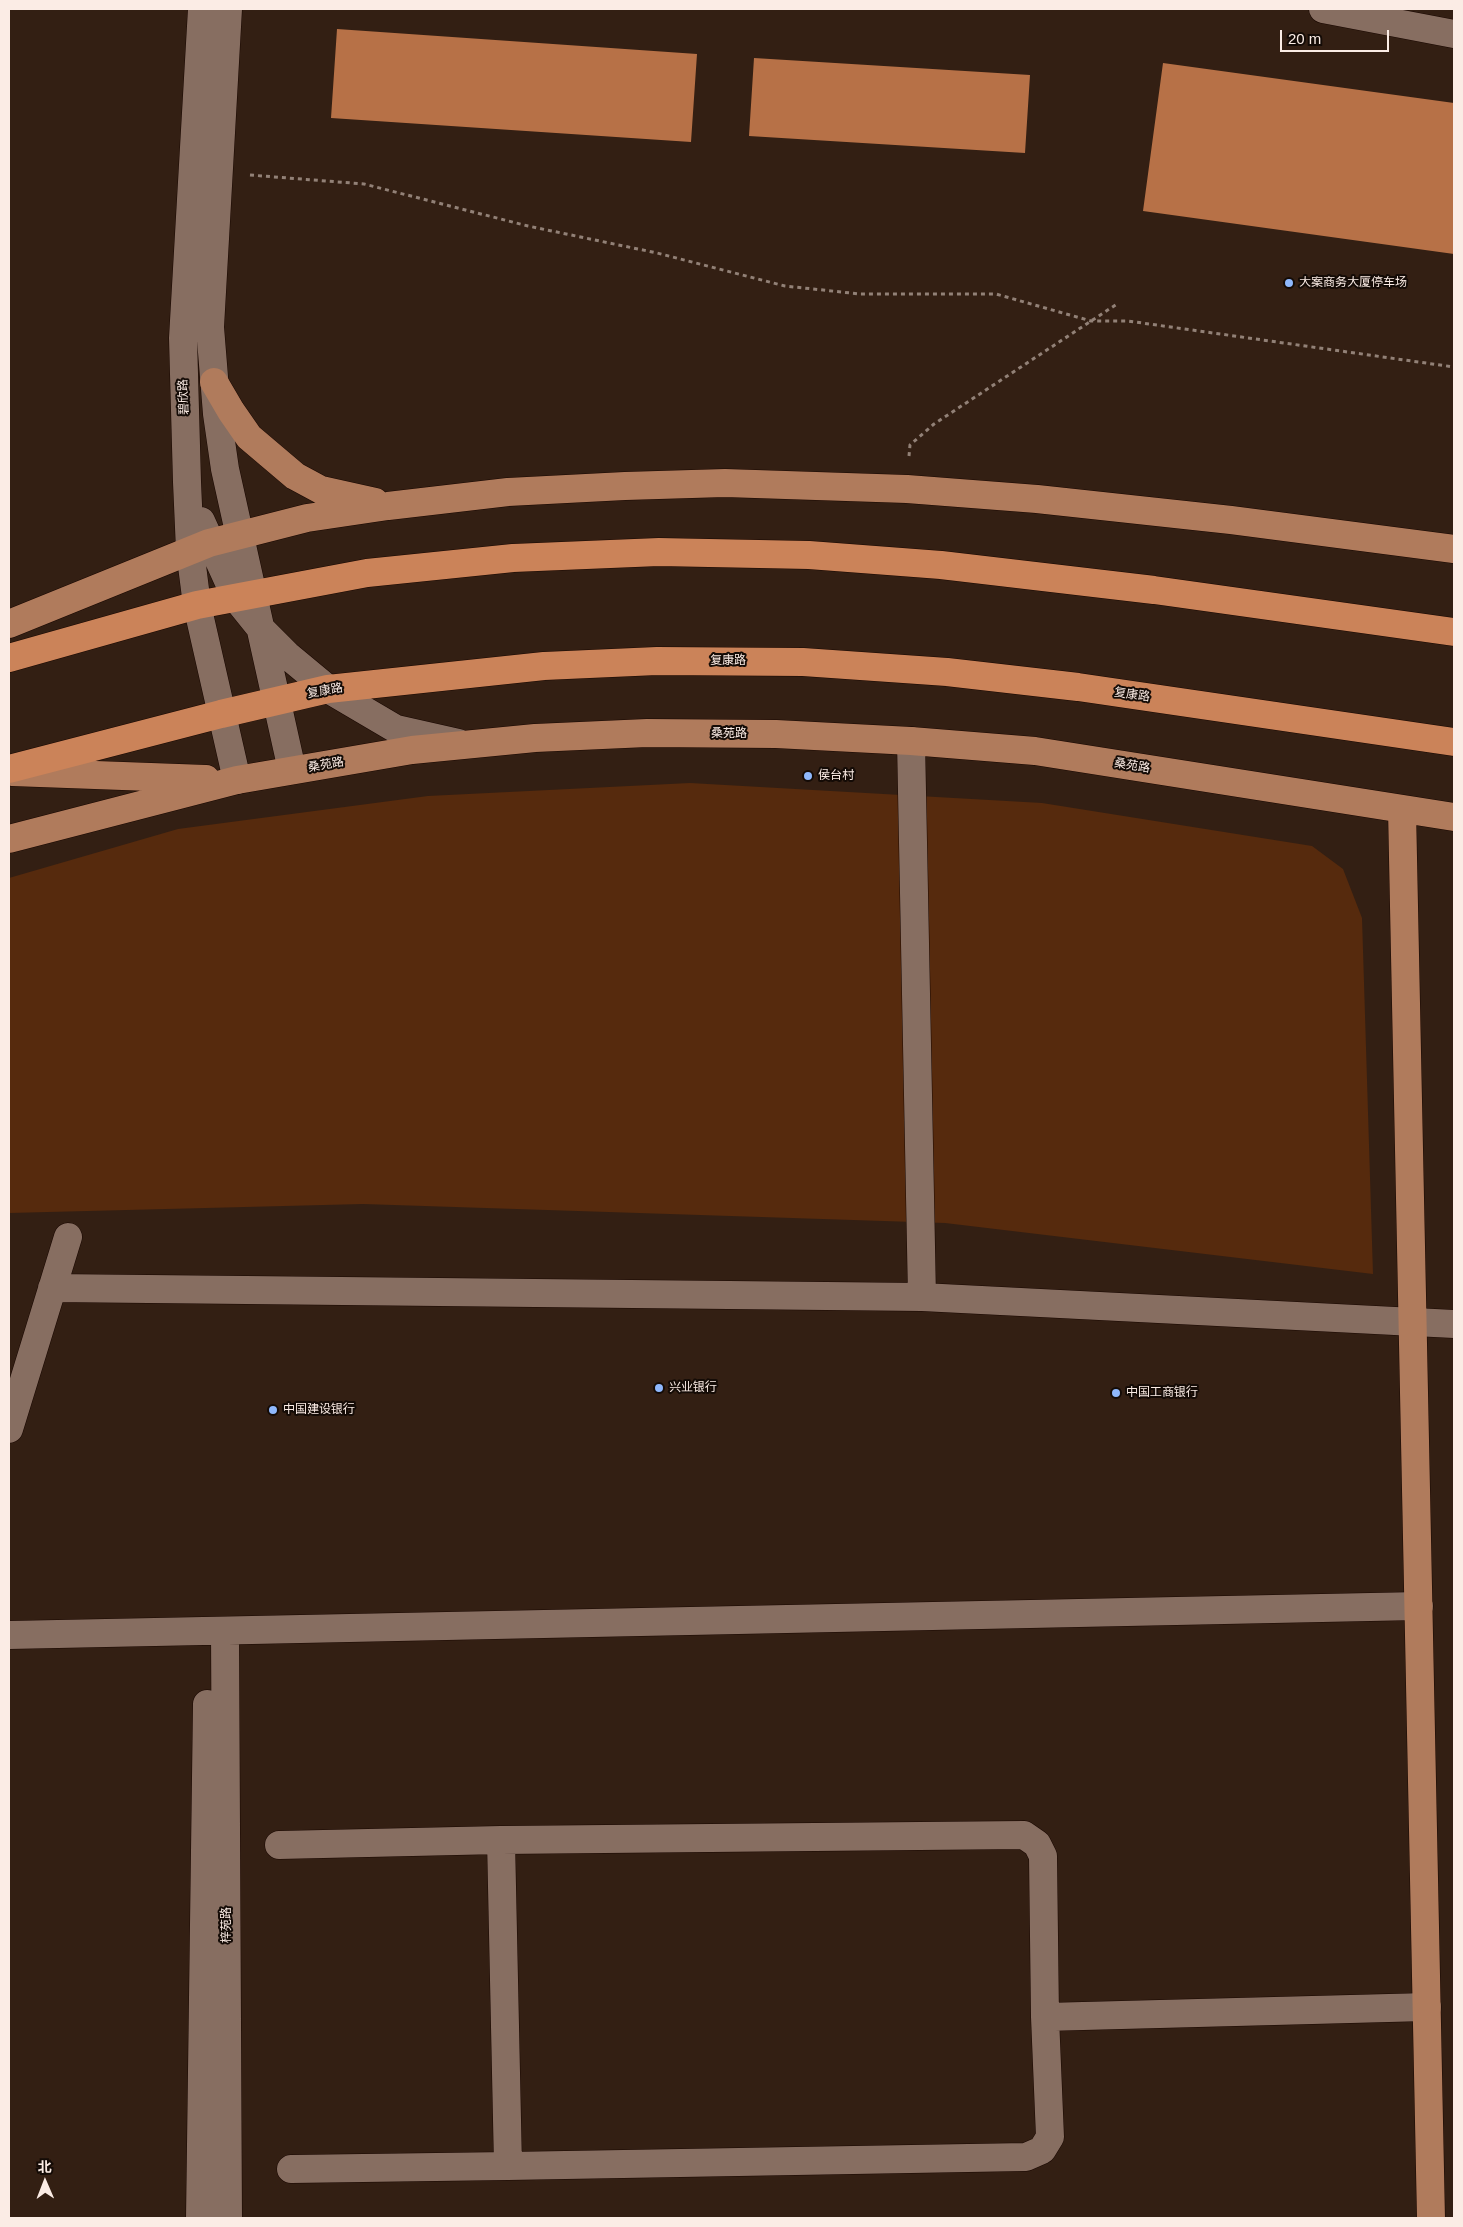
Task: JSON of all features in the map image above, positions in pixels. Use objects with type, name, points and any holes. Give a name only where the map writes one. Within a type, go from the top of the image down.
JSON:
[{"type":"highway","points":[[9,658],[197,606],[367,573],[514,558],[659,552],[809,555],[941,565],[1096,583],[1454,632]]},
{"type":"highway","name":"复康路","points":[[9,770],[221,714],[328,690],[544,666],[657,661],[803,662],[947,672],[1078,687],[1454,742]]},
{"type":"main road","points":[[214,382],[249,437],[295,476],[321,490],[388,506]]},
{"type":"main road","points":[[9,624],[200,546],[307,518],[388,506],[508,492],[725,483],[906,489],[1038,499],[1222,519],[1454,549]]},
{"type":"main road","name":"桑苑路","points":[[9,839],[237,780],[412,750],[535,738],[647,734],[776,734],[911,741],[1035,751],[1454,817]]},
{"type":"main road","points":[[9,770],[237,780]]},
{"type":"main road","points":[[1402,809],[1431,2218]]},
{"type":"street","name":"碧欣路","points":[[200,546],[186,482],[183,338],[202,9]]},
{"type":"street","points":[[228,9],[210,328],[214,382],[225,469],[240,536],[244,596]]},
{"type":"street","points":[[1323,9],[1454,34]]},
{"type":"street","points":[[200,546],[244,596],[261,629],[292,770]]},
{"type":"street","points":[[200,546],[197,606],[237,780]]},
{"type":"street","points":[[261,629],[328,690],[396,729],[470,745]]},
{"type":"street","points":[[911,741],[922,1297]]},
{"type":"street","points":[[9,1429],[68,1237]]},
{"type":"street","points":[[52,1288],[922,1297],[1454,1324]]},
{"type":"street","points":[[9,1635],[1419,1606]]},
{"type":"street","name":"梓苑路","points":[[200,2218],[217,1632]]},
{"type":"street","name":"梓苑路","points":[[217,1632],[228,2218]]},
{"type":"street","points":[[278,1845],[500,1840],[1024,1835],[1038,1844],[1043,1856],[1045,2017],[1050,2137],[1042,2150],[1026,2157],[291,2169]]},
{"type":"street","points":[[500,1840],[508,2166]]},
{"type":"street","points":[[1045,2017],[1427,2007]]},
{"type":"path","points":[[219,173],[364,184],[528,226],[657,253],[785,286],[860,294],[996,294],[1091,321],[1128,320],[1454,368]]},
{"type":"path","points":[[910,445],[934,424],[1117,304]]},
{"type":"shaded area","points":[[690,783],[1042,803],[1312,846],[1343,869],[1362,918],[1373,1274],[945,1223],[363,1204],[9,1213],[9,878],[178,829],[428,796]]},
{"type":"building","points":[[337,29],[697,54],[691,142],[331,118]]},
{"type":"building","points":[[754,58],[1030,75],[1025,153],[749,136]]},
{"type":"building","points":[[1163,63],[1454,103],[1454,254],[1143,211]]},
{"type":"place","name":"大案商务大厦停车场","points":[[1289,283]]},
{"type":"place","name":"侯台村","points":[[808,776]]},
{"type":"place","name":"兴业银行","points":[[659,1388]]},
{"type":"place","name":"中国工商银行","points":[[1116,1393]]},
{"type":"place","name":"中国建设银行","points":[[273,1410]]}]
